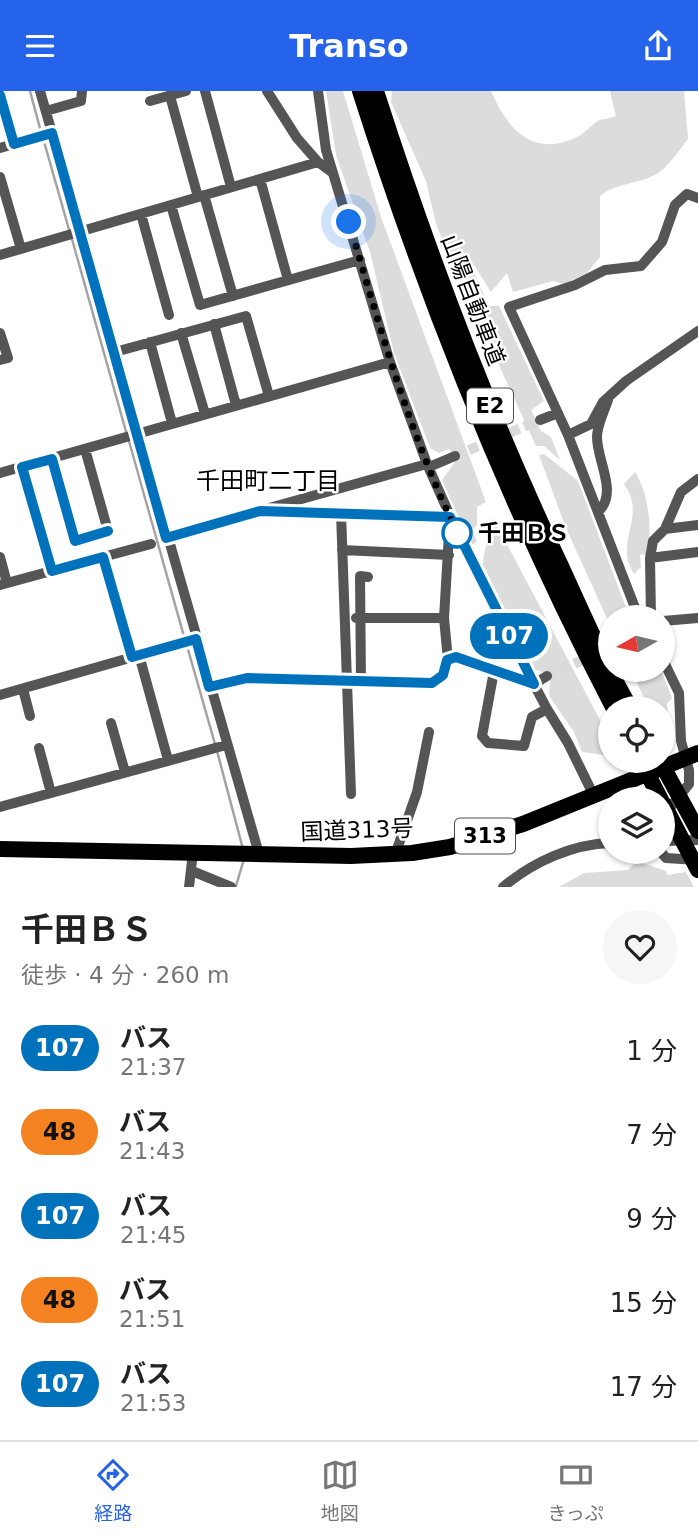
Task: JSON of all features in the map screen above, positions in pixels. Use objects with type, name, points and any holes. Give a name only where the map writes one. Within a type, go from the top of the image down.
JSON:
[{"type":"highway","name":"山陽自動車道","points":[[360,91],[426,283],[484,433],[608,696]]},
{"type":"highway","name":"山陽自動車道","points":[[376,91],[440,279],[499,427],[538,518],[625,696]]},
{"type":"highway","name":"国道313号","points":[[0,849],[395,855],[450,847],[498,833],[692,755]]},
{"type":"highway","points":[[667,773],[698,831]]},
{"type":"highway","points":[[675,827],[698,870]]},
{"type":"street","points":[[40,91],[46,111],[46,135],[74,232],[115,352],[131,436],[166,538],[189,641],[209,687],[219,747],[248,854]]},
{"type":"street","points":[[46,111],[81,101],[82,91]]},
{"type":"street","points":[[150,101],[187,91]]},
{"type":"street","points":[[205,91],[232,187]]},
{"type":"street","points":[[267,91],[297,138],[318,162],[333,173]]},
{"type":"street","points":[[318,91],[326,150],[390,362],[428,466],[450,517],[534,684],[593,794]]},
{"type":"street","points":[[0,95],[14,144]]},
{"type":"street","points":[[170,96],[233,296]]},
{"type":"street","points":[[0,148],[46,135]]},
{"type":"street","points":[[0,255],[318,162]]},
{"type":"street","points":[[0,177],[21,249]]},
{"type":"street","points":[[260,179],[288,280]]},
{"type":"street","points":[[634,605],[568,435],[509,307],[575,285],[605,270],[640,266],[662,242],[675,205],[687,194],[698,198]]},
{"type":"street","points":[[171,205],[200,305],[360,260]]},
{"type":"street","points":[[141,214],[169,314]]},
{"type":"street","points":[[115,352],[248,317],[269,396]]},
{"type":"street","points":[[214,324],[236,405]]},
{"type":"street","points":[[568,435],[591,425],[597,411],[626,381],[698,331]]},
{"type":"street","points":[[0,333],[8,358],[0,361]]},
{"type":"street","points":[[181,333],[205,414]]},
{"type":"street","points":[[150,342],[172,423]]},
{"type":"street","points":[[0,473],[390,362]]},
{"type":"street","points":[[599,511],[605,506],[607,494],[597,438],[610,396]]},
{"type":"street","points":[[540,420],[558,413]]},
{"type":"street","points":[[52,459],[75,541],[108,531],[85,449]]},
{"type":"street","points":[[166,538],[428,466],[455,456]]},
{"type":"street","points":[[22,467],[52,571]]},
{"type":"street","points":[[651,605],[650,558],[653,541],[665,529],[681,492],[698,479]]},
{"type":"street","points":[[260,511],[450,517]]},
{"type":"street","points":[[341,513],[351,794]]},
{"type":"street","points":[[209,687],[247,678],[432,683],[443,675],[447,660],[444,618],[450,517]]},
{"type":"street","points":[[665,529],[698,525]]},
{"type":"street","points":[[0,557],[4,584],[151,544]]},
{"type":"street","points":[[342,550],[449,555]]},
{"type":"street","points":[[650,558],[698,552]]},
{"type":"street","points":[[103,557],[168,760]]},
{"type":"street","points":[[361,682],[360,576],[368,577]]},
{"type":"street","points":[[343,618],[444,618]]},
{"type":"street","points":[[676,620],[698,618]]},
{"type":"street","points":[[0,695],[189,641]]},
{"type":"street","points":[[447,660],[464,658],[534,684],[547,676]]},
{"type":"street","points":[[494,671],[482,736],[488,744],[524,746],[532,717],[547,709]]},
{"type":"street","points":[[674,683],[679,693],[681,741],[692,755],[689,784],[675,801]]},
{"type":"street","points":[[23,689],[30,716]]},
{"type":"street","points":[[111,723],[125,772]]},
{"type":"street","points":[[395,855],[417,793],[429,732]]},
{"type":"street","points":[[0,807],[219,747]]},
{"type":"street","points":[[39,748],[51,793]]},
{"type":"street","points":[[675,841],[698,840]]},
{"type":"street","points":[[503,887],[531,867],[579,845],[598,844]]},
{"type":"street","points":[[189,887],[193,852]]},
{"type":"street","points":[[675,859],[698,860]]},
{"type":"street","points":[[192,871],[231,887]]},
{"type":"shaded area","points":[[326,91],[343,91],[381,217],[486,502],[477,507],[477,525],[472,530],[477,542],[471,545],[442,480],[457,459],[449,449],[439,453],[430,448],[394,353],[370,252],[336,155]]},
{"type":"shaded area","points":[[392,91],[491,91],[505,118],[514,128],[524,137],[548,144],[579,136],[598,121],[616,116],[610,91],[684,91],[688,139],[658,173],[614,188],[600,196],[600,257],[587,273],[564,284],[553,281],[513,292],[507,273],[491,292],[474,265],[473,271],[489,306],[499,306],[544,401],[531,410],[541,431],[551,437],[560,460],[544,446],[536,446],[450,258],[436,224],[426,181],[391,102]]},
{"type":"shaded area","points":[[544,454],[578,481],[625,605],[601,605],[566,528],[539,455]]},
{"type":"shaded area","points":[[635,472],[644,491],[650,534],[648,554],[640,555],[641,567],[634,574],[627,551],[633,507],[624,484]]},
{"type":"shaded area","points":[[493,518],[598,716],[598,754],[582,752],[574,732],[549,696],[550,680],[545,673],[533,669],[491,592],[483,572],[484,553]]},
{"type":"shaded area","points":[[637,683],[666,683],[671,696],[643,696]]},
{"type":"shaded area","points":[[634,864],[646,864],[666,871],[667,875],[686,872],[694,887],[559,887],[584,873],[628,870]]},
{"type":"waterway","points":[[30,91],[41,132]]},
{"type":"waterway","points":[[43,138],[70,233]]},
{"type":"waterway","points":[[72,239],[127,435]]},
{"type":"waterway","points":[[129,441],[185,640]]},
{"type":"waterway","points":[[187,646],[215,744]]},
{"type":"waterway","points":[[217,751],[243,849]]},
{"type":"waterway","points":[[236,886],[244,859]]},
{"type":"tunnel","points":[[455,456],[540,420]]},
{"type":"tunnel","points":[[547,676],[598,653]]},
{"type":"bus line","name":"107","points":[[0,95],[14,144],[52,133],[166,538],[260,511],[450,517],[534,684],[456,657],[447,660],[443,675],[432,683],[247,678],[209,687],[196,639],[132,657],[103,557],[52,571],[22,467],[52,459],[75,541],[108,531]]},
{"type":"place","name":"千田ＢＳ","points":[[457,533]]},
{"type":"district","name":"千田町二丁目","points":[[268,481]]},
{"type":"route","points":[[349,222],[390,362],[429,467],[459,536],[457,533]]}]
